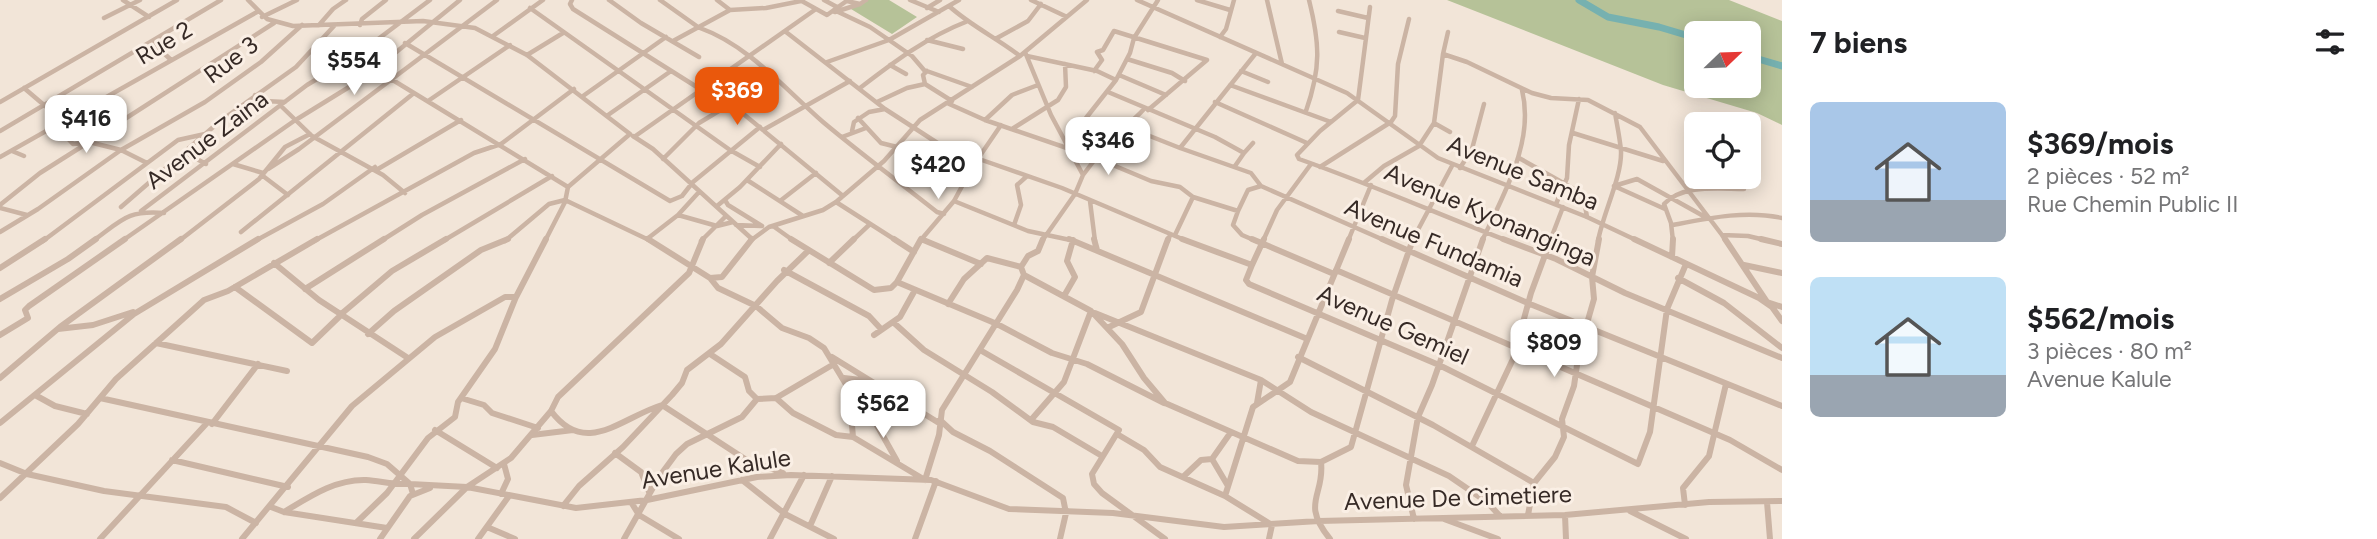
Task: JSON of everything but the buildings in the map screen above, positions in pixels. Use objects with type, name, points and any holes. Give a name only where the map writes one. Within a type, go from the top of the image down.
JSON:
[{"type":"street","points":[[123,0],[149,17]]},
{"type":"street","points":[[104,18],[140,0]]},
{"type":"street","points":[[0,102],[177,0]]},
{"type":"street","points":[[0,131],[221,0]]},
{"type":"street","points":[[248,0],[262,17],[274,23],[334,26],[431,21],[466,26],[493,36],[527,55],[608,115],[663,159],[752,239]]},
{"type":"street","points":[[262,17],[297,0]]},
{"type":"street","points":[[319,25],[333,9],[346,0]]},
{"type":"street","points":[[360,25],[362,19],[386,0]]},
{"type":"street","name":"Avenue Zaina","points":[[141,211],[206,164],[231,141],[430,0]]},
{"type":"street","points":[[0,335],[26,319],[28,316],[25,310],[29,306],[294,121],[360,80],[460,0]]},
{"type":"street","points":[[0,378],[58,329],[177,243],[312,136],[466,26],[497,0]]},
{"type":"street","points":[[493,36],[543,0]]},
{"type":"street","points":[[572,0],[570,4],[573,9],[700,89]]},
{"type":"street","points":[[609,0],[699,57]]},
{"type":"street","points":[[660,0],[699,27],[717,34],[936,212],[944,214]]},
{"type":"street","points":[[717,0],[730,10]]},
{"type":"street","points":[[673,41],[730,10],[766,8],[800,0],[827,15],[847,0],[860,4]]},
{"type":"street","points":[[824,0],[835,10],[889,37],[927,71],[972,87]]},
{"type":"street","points":[[835,10],[853,8],[866,0]]},
{"type":"street","points":[[910,0],[939,12]]},
{"type":"street","points":[[927,8],[940,0]]},
{"type":"street","points":[[827,62],[889,37],[960,0]]},
{"type":"street","points":[[1031,0],[1041,2],[1065,16]]},
{"type":"street","points":[[678,215],[717,226],[734,223],[768,226],[825,209],[879,166],[912,127],[1024,55],[1065,16],[1087,0]]},
{"type":"street","name":"Avenue Samba","points":[[1137,0],[1318,79],[1358,100],[1391,122],[1419,146],[1453,164],[1587,217],[1767,302],[1782,321]]},
{"type":"street","points":[[1066,141],[1077,135],[1086,118],[1108,92],[1127,59],[1134,38],[1158,0]]},
{"type":"street","points":[[1197,0],[1230,10]]},
{"type":"street","points":[[1220,37],[1226,29],[1234,0]]},
{"type":"street","points":[[1267,0],[1282,64]]},
{"type":"street","points":[[1306,111],[1318,79],[1321,60],[1309,0]]},
{"type":"street","points":[[998,38],[1034,16],[1041,2]]},
{"type":"street","points":[[949,6],[979,30],[998,38],[1024,55],[1094,71],[1166,95]]},
{"type":"street","points":[[1215,102],[1307,143],[1358,100],[1370,7]]},
{"type":"street","points":[[530,8],[730,150],[760,167]]},
{"type":"street","points":[[356,523],[393,485],[435,430],[455,417],[461,398],[495,349],[516,297],[565,200],[568,187],[600,158],[632,135],[748,59],[816,9]]},
{"type":"street","points":[[1338,10],[1368,18]]},
{"type":"street","name":"Rue 2","points":[[91,106],[191,45],[257,12]]},
{"type":"street","points":[[1320,167],[1391,122],[1397,108],[1398,64],[1409,19]]},
{"type":"street","points":[[860,88],[906,52],[968,21]]},
{"type":"street","points":[[0,206],[40,173],[274,23]]},
{"type":"street","name":"Rue 3","points":[[0,232],[121,150],[205,102],[261,62],[302,25]]},
{"type":"street","points":[[121,207],[205,134],[300,63],[334,26]]},
{"type":"street","points":[[786,32],[885,108],[972,166]]},
{"type":"street","points":[[1094,71],[1102,60],[1097,52],[1103,50],[1113,32],[1205,59],[1185,81],[1127,127]]},
{"type":"street","points":[[1339,32],[1365,38]]},
{"type":"street","points":[[1225,496],[1239,457],[1249,414],[1257,403],[1290,382],[1317,312],[1348,245],[1368,183],[1419,146],[1434,123],[1448,32]]},
{"type":"street","points":[[527,55],[563,33]]},
{"type":"street","points":[[583,96],[666,37]]},
{"type":"street","points":[[928,40],[963,49]]},
{"type":"street","points":[[152,42],[170,59]]},
{"type":"street","points":[[405,43],[667,200],[677,200],[730,150],[762,128],[850,81]]},
{"type":"street","points":[[428,101],[510,45]]},
{"type":"street","points":[[1179,148],[1256,53]]},
{"type":"street","points":[[1443,54],[1467,62],[1522,90],[1552,98],[1588,100],[1643,129],[1722,235],[1767,302],[1782,307]]},
{"type":"street","points":[[1024,55],[1083,175]]},
{"type":"street","points":[[1127,59],[1172,73],[1185,81]]},
{"type":"street","points":[[1012,130],[1057,101],[1066,88],[1065,64]]},
{"type":"street","points":[[890,65],[906,74]]},
{"type":"street","points":[[373,68],[568,187]]},
{"type":"street","points":[[608,115],[671,71]]},
{"type":"street","points":[[925,84],[923,75],[927,71]]},
{"type":"street","points":[[1241,71],[1268,82]]},
{"type":"street","points":[[663,159],[674,145],[732,102],[774,78]]},
{"type":"street","points":[[707,84],[844,196]]},
{"type":"street","points":[[877,102],[907,88],[925,84],[950,102],[985,120],[1096,158],[1135,175],[1180,187],[1193,197],[1238,211]]},
{"type":"street","points":[[985,120],[1012,95],[1038,85]]},
{"type":"street","points":[[1230,85],[1331,122]]},
{"type":"street","points":[[24,88],[64,122]]},
{"type":"street","points":[[0,498],[87,414],[116,379],[204,300],[235,287],[474,152],[501,144],[574,89]]},
{"type":"street","points":[[1414,519],[1406,485],[1418,418],[1485,233],[1519,158],[1525,102],[1522,90]]},
{"type":"street","points":[[1108,92],[1244,153]]},
{"type":"street","points":[[242,232],[414,93]]},
{"type":"street","points":[[255,95],[267,101],[284,104],[294,121],[312,136],[377,168],[405,193]]},
{"type":"street","points":[[1556,204],[1567,178],[1569,145],[1579,99]]},
{"type":"street","points":[[1460,167],[1472,149],[1484,104]]},
{"type":"street","points":[[0,157],[91,106]]},
{"type":"street","points":[[852,131],[858,118],[885,108]]},
{"type":"street","points":[[1528,514],[1534,483],[1561,446],[1565,432],[1562,419],[1576,374],[1585,324],[1594,299],[1592,276],[1605,208],[1617,179],[1619,148],[1615,113]]},
{"type":"street","points":[[858,118],[866,128],[877,134],[881,143],[897,147]]},
{"type":"street","name":"Avenue Fundamia","points":[[1086,118],[1112,131],[1127,127],[1235,166],[1254,174],[1261,186],[1352,228],[1530,304],[1782,406]]},
{"type":"street","points":[[0,423],[142,309],[229,255],[323,204],[377,168],[461,120]]},
{"type":"street","points":[[1434,123],[1450,132]]},
{"type":"street","points":[[725,200],[728,205],[779,231],[874,290],[891,288],[921,239],[954,201],[972,166],[1000,125]]},
{"type":"street","points":[[57,127],[73,144],[89,142],[121,150],[147,163]]},
{"type":"street","points":[[842,136],[866,128]]},
{"type":"street","points":[[1573,133],[1665,161]]},
{"type":"street","points":[[0,268],[47,238],[177,140],[205,134]]},
{"type":"street","points":[[263,175],[288,142],[312,136]]},
{"type":"street","points":[[1235,166],[1254,143]]},
{"type":"street","name":"Avenue Kyonanginga","points":[[1307,143],[1297,157],[1311,164],[1368,183],[1429,211],[1556,259],[1782,358]]},
{"type":"street","points":[[716,206],[747,180],[781,145]]},
{"type":"street","points":[[12,151],[24,156]]},
{"type":"street","points":[[184,152],[206,164]]},
{"type":"street","points":[[1021,267],[1028,256],[1038,251],[1045,233],[1096,158]]},
{"type":"street","points":[[1519,158],[1583,194],[1587,217]]},
{"type":"street","points":[[305,289],[422,215],[525,159]]},
{"type":"street","points":[[979,159],[1252,265],[1277,210],[1311,164]]},
{"type":"street","points":[[233,164],[263,175],[288,195]]},
{"type":"street","points":[[897,282],[997,324],[1042,349],[1072,358],[1166,404],[1298,461],[1321,462],[1351,447],[1369,393],[1380,339],[1408,251],[1453,164]]},
{"type":"street","points":[[780,201],[816,173]]},
{"type":"street","points":[[235,287],[312,343],[392,271],[552,176]]},
{"type":"street","points":[[1014,225],[1019,216],[1022,197],[1017,185],[1026,177]]},
{"type":"street","points":[[1614,186],[1634,178],[1708,218]]},
{"type":"street","points":[[747,180],[804,217]]},
{"type":"street","points":[[1261,186],[1248,190],[1233,221],[1235,228],[1242,235],[1396,294],[1716,434],[1750,450],[1782,470]]},
{"type":"street","points":[[1614,186],[1668,211]]},
{"type":"street","points":[[1672,257],[1675,246],[1671,237],[1673,225],[1664,204],[1670,197],[1687,191],[1744,189]]},
{"type":"street","points":[[647,239],[678,215],[699,192]]},
{"type":"street","points":[[1107,328],[1141,312],[1173,235],[1193,197]]},
{"type":"street","points":[[368,334],[394,311],[481,250],[502,243],[550,204],[565,200],[647,239],[691,265],[726,293],[756,306],[782,328],[814,340],[833,360],[859,406],[869,415],[898,464]]},
{"type":"street","points":[[954,201],[1028,231],[1073,240],[1213,302],[1306,338]]},
{"type":"street","points":[[1090,201],[1091,230],[1097,250]]},
{"type":"street","points":[[836,202],[915,252]]},
{"type":"street","points":[[0,206],[27,215]]},
{"type":"street","points":[[1472,446],[1516,348],[1563,207]]},
{"type":"street","points":[[0,299],[48,272],[128,216],[141,211],[165,213]]},
{"type":"street","points":[[1673,225],[1708,218],[1764,214],[1782,218]]},
{"type":"street","points":[[689,273],[700,242],[726,216]]},
{"type":"street","points":[[779,231],[785,223]]},
{"type":"street","points":[[829,263],[869,225]]},
{"type":"street","points":[[710,278],[722,277],[752,239],[768,226]]},
{"type":"street","points":[[1722,235],[1748,236],[1782,244]]},
{"type":"street","points":[[1729,245],[1735,237]]},
{"type":"street","points":[[921,239],[981,264]]},
{"type":"street","points":[[1064,296],[1075,275],[1067,261],[1073,240]]},
{"type":"street","points":[[563,506],[579,486],[662,405],[682,383],[687,370],[733,334],[784,270],[808,251]]},
{"type":"street","points":[[948,304],[962,282],[991,257],[1021,267]]},
{"type":"street","points":[[274,263],[341,315],[408,358]]},
{"type":"street","name":"Avenue Gemiel","points":[[1252,265],[1245,280],[1249,284],[1439,365],[1638,464],[1650,432],[1667,309],[1686,264]]},
{"type":"street","points":[[1743,265],[1782,273]]},
{"type":"street","points":[[1021,267],[1024,275],[1091,311],[1261,380],[1311,412],[1410,456],[1478,495],[1499,515]]},
{"type":"street","points":[[414,539],[467,487],[501,466],[538,428],[558,397],[689,273],[698,270]]},
{"type":"street","points":[[784,270],[869,316],[881,329]]},
{"type":"street","points":[[776,398],[793,413],[836,435],[853,437],[925,480],[939,435],[942,410],[997,324],[1024,275]]},
{"type":"street","points":[[722,277],[726,293]]},
{"type":"street","points":[[1678,278],[1724,303],[1782,348]]},
{"type":"street","points":[[874,335],[902,314],[915,290]]},
{"type":"street","points":[[242,539],[352,407],[408,358],[444,331],[505,297],[516,297]]},
{"type":"street","points":[[58,329],[93,326],[142,309]]},
{"type":"street","points":[[1091,311],[1125,348],[1144,378],[1166,404]]},
{"type":"street","points":[[1031,420],[1064,382],[1091,311]]},
{"type":"street","points":[[893,322],[924,350],[1031,420],[1053,427],[1101,456]]},
{"type":"street","points":[[156,343],[287,371]]},
{"type":"street","points":[[980,350],[1117,428],[1117,435],[1101,456],[1092,474],[1094,484],[1102,494],[1165,539]]},
{"type":"street","points":[[710,354],[745,377],[749,391],[757,399],[776,398],[833,360]]},
{"type":"street","points":[[1298,357],[1472,446],[1534,483]]},
{"type":"street","points":[[833,360],[953,432],[990,451],[1062,497],[1066,513],[1060,539]]},
{"type":"street","points":[[100,539],[209,424],[258,364]]},
{"type":"street","points":[[844,378],[873,382]]},
{"type":"street","points":[[1257,403],[1261,380]]},
{"type":"street","points":[[1685,505],[1683,488],[1709,456],[1726,384]]},
{"type":"street","points":[[35,395],[55,406],[87,414]]},
{"type":"street","points":[[100,398],[317,448],[368,457],[387,464],[400,473],[410,484],[413,494]]},
{"type":"street","points":[[461,398],[484,405],[495,414],[511,417],[538,428]]},
{"type":"street","points":[[624,539],[639,515],[656,478],[683,446],[746,415],[757,399]]},
{"type":"street","points":[[869,415],[900,399]]},
{"type":"street","points":[[532,435],[573,430],[591,434],[614,427],[638,413],[662,405]]},
{"type":"street","points":[[662,405],[750,461],[791,475]]},
{"type":"street","points":[[853,437],[852,425],[859,406]]},
{"type":"street","points":[[551,411],[557,419],[573,430]]},
{"type":"street","points":[[435,430],[501,466],[508,479],[501,494]]},
{"type":"street","points":[[1184,476],[1201,460],[1212,459],[1231,432]]},
{"type":"street","points":[[1117,435],[1144,450],[1160,467],[1225,496],[1272,524],[1269,539]]},
{"type":"street","points":[[615,453],[641,472],[648,496]]},
{"type":"street","points":[[1212,459],[1228,486]]},
{"type":"street","points":[[172,460],[288,487]]},
{"type":"street","points":[[1321,462],[1321,483],[1315,496],[1319,521],[1330,539]]},
{"type":"street","points":[[0,463],[27,474],[139,497],[226,508],[256,523]]},
{"type":"street","name":"Avenue Kalule","points":[[432,487],[467,487],[563,506],[587,508],[742,480],[791,475],[832,476],[936,481],[1009,509],[1135,516]]},
{"type":"street","points":[[770,539],[803,475]]},
{"type":"street","points":[[810,526],[832,476]]},
{"type":"street","points":[[284,512],[328,486],[364,480],[432,487]]},
{"type":"street","points":[[742,480],[750,490],[834,539]]},
{"type":"street","points":[[915,539],[936,481]]},
{"type":"street","points":[[380,539],[413,494],[432,487]]},
{"type":"street","points":[[478,539],[509,496]]},
{"type":"street","name":"Avenue De Cimetiere","points":[[1135,516],[1200,526],[1528,514],[1565,515],[1782,500]]},
{"type":"street","points":[[631,502],[639,515],[679,539]]},
{"type":"street","points":[[1767,502],[1770,539]]},
{"type":"street","points":[[271,507],[284,512],[387,528]]},
{"type":"street","points":[[1630,511],[1686,539]]},
{"type":"street","points":[[1565,515],[1566,539]]},
{"type":"street","points":[[1441,518],[1498,539]]},
{"type":"street","points":[[487,527],[514,539]]},
{"type":"street","points":[[1146,537],[1149,529]]},
{"type":"green space","points":[[865,0],[889,0],[917,17],[892,34],[851,9]]},
{"type":"green space","points":[[1447,0],[1729,0],[1782,21],[1782,125],[1761,115],[1761,112],[1707,98],[1761,98],[1761,21],[1684,21],[1684,91]]},
{"type":"waterway","points":[[1579,0],[1608,17],[1684,34]]},
{"type":"waterway","points":[[1761,60],[1782,66]]}]
